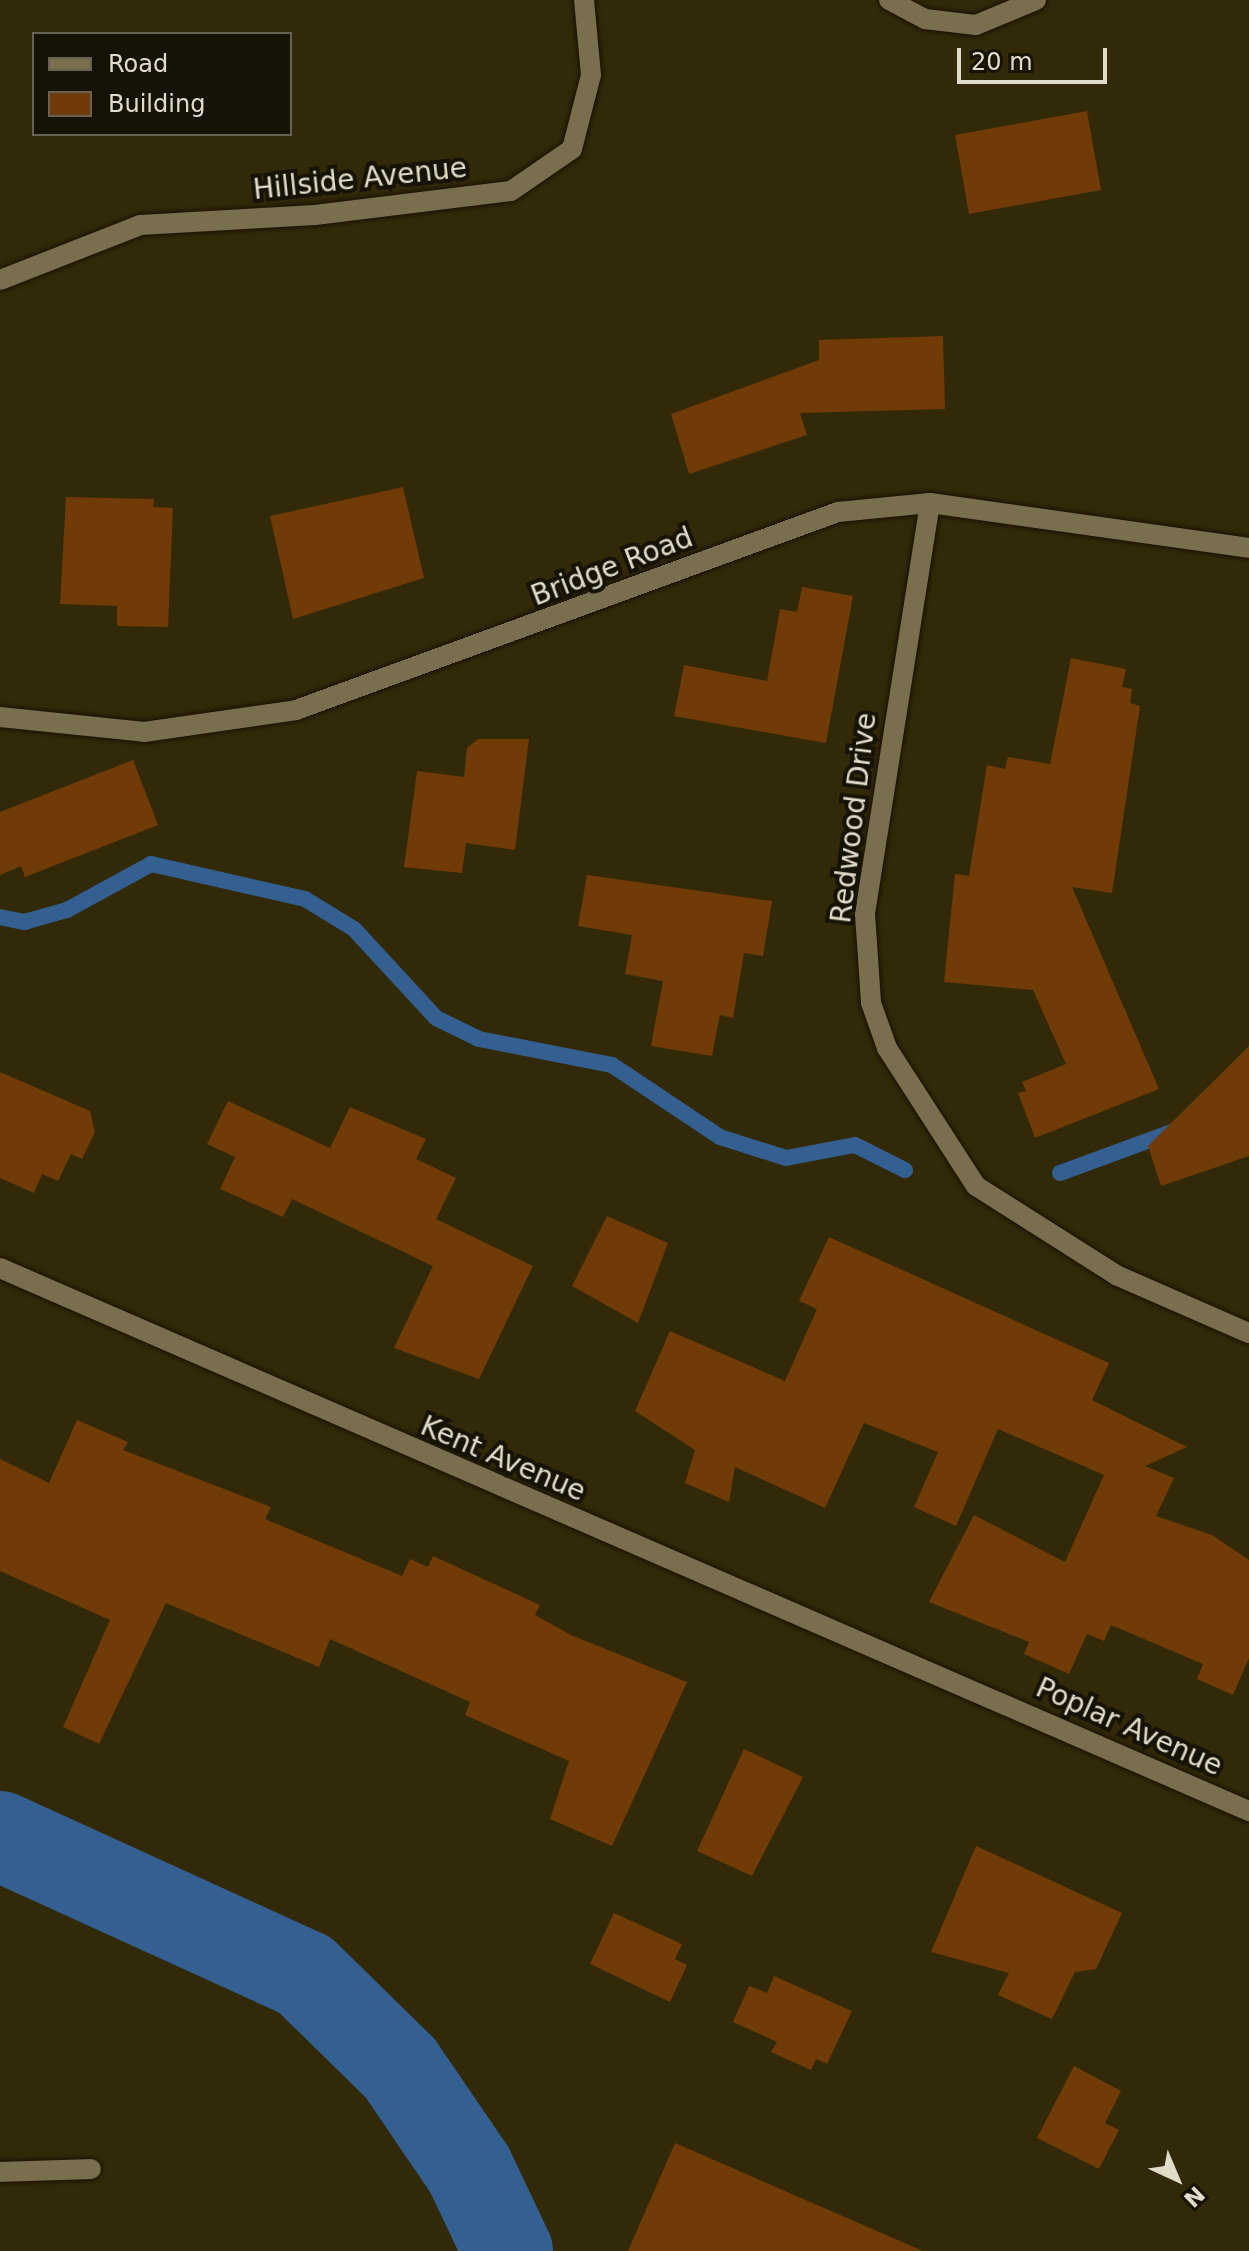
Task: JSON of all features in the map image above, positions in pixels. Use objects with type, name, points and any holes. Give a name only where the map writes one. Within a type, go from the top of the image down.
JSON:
[{"type":"street","name":"Hillside Avenue","points":[[0,280],[140,225],[315,215],[511,191],[572,149],[591,75],[584,0]]},
{"type":"street","points":[[889,0],[925,19],[976,25],[1036,0]]},
{"type":"street","name":"Bridge Road","points":[[0,717],[144,732],[296,710],[838,512],[930,503],[1249,548]]},
{"type":"street","name":"Redwood Drive","points":[[930,503],[865,914],[871,1003],[887,1048],[976,1186],[1116,1275],[1249,1333]]},
{"type":"street","name":"Kent Avenue","points":[[0,1268],[987,1694]]},
{"type":"street","name":"Poplar Avenue","points":[[987,1694],[1249,1811]]},
{"type":"street","points":[[0,2172],[91,2169]]},
{"type":"building","points":[[1087,111],[1101,190],[969,214],[955,135]]},
{"type":"building","points":[[943,336],[945,409],[800,413],[807,435],[689,474],[671,414],[819,360],[819,340]]},
{"type":"building","points":[[403,487],[424,578],[293,619],[270,516]]},
{"type":"building","points":[[66,497],[154,499],[153,507],[173,508],[168,627],[117,626],[117,606],[60,604]]},
{"type":"building","points":[[802,587],[853,596],[826,743],[674,716],[684,665],[767,681],[780,609],[797,612]]},
{"type":"building","points":[[1071,658],[1126,669],[1122,687],[1132,689],[1130,703],[1140,706],[1112,893],[1072,887],[1159,1089],[1035,1138],[1018,1093],[1026,1091],[1022,1082],[1066,1064],[1033,990],[944,982],[955,874],[969,876],[987,765],[1005,769],[1008,757],[1050,764]]},
{"type":"building","points":[[478,739],[529,739],[515,850],[466,843],[462,873],[404,867],[417,771],[464,777],[467,748]]},
{"type":"building","points":[[133,760],[158,825],[25,877],[21,866],[0,875],[0,812]]},
{"type":"building","points":[[587,875],[772,901],[763,956],[744,953],[733,1018],[720,1015],[712,1056],[651,1046],[663,981],[625,974],[632,935],[578,926]]},
{"type":"building","points":[[1249,1046],[1249,1156],[1161,1186],[1148,1146]]},
{"type":"building","points":[[0,1072],[90,1111],[95,1132],[82,1159],[71,1154],[58,1181],[42,1174],[34,1193],[0,1178]]},
{"type":"building","points":[[228,1101],[330,1148],[350,1107],[426,1139],[416,1159],[456,1178],[436,1219],[533,1266],[479,1379],[394,1348],[433,1266],[292,1199],[283,1217],[220,1189],[235,1157],[207,1144]]},
{"type":"building","points":[[607,1216],[668,1243],[638,1323],[572,1286]]},
{"type":"building","points":[[829,1237],[1109,1363],[1092,1400],[1187,1447],[1145,1466],[1174,1478],[1156,1516],[1212,1535],[1249,1560],[1249,1658],[1233,1695],[1197,1679],[1203,1664],[1111,1625],[1104,1641],[1087,1634],[1069,1674],[1024,1654],[1029,1642],[929,1602],[974,1515],[1065,1562],[1104,1475],[998,1429],[956,1526],[914,1507],[938,1452],[864,1423],[825,1508],[735,1467],[729,1502],[685,1483],[695,1450],[635,1411],[670,1331],[785,1381],[817,1309],[799,1301]]},
{"type":"building","points":[[77,1420],[128,1442],[123,1450],[271,1507],[265,1519],[402,1576],[410,1559],[428,1567],[433,1556],[540,1605],[535,1615],[571,1635],[687,1682],[612,1846],[550,1819],[569,1761],[465,1715],[470,1702],[330,1639],[319,1667],[166,1603],[99,1744],[63,1727],[110,1620],[0,1571],[0,1459],[49,1483]]},
{"type":"building","points":[[744,1749],[803,1777],[752,1876],[697,1851]]},
{"type":"building","points":[[976,1846],[1122,1913],[1096,1969],[1075,1972],[1052,2019],[998,1995],[1009,1973],[931,1952]]},
{"type":"building","points":[[614,1913],[682,1944],[675,1959],[687,1965],[670,2002],[590,1964]]},
{"type":"building","points":[[774,1976],[852,2011],[827,2064],[816,2059],[811,2070],[771,2052],[777,2042],[733,2022],[749,1986],[767,1993]]},
{"type":"building","points":[[1074,2066],[1121,2091],[1105,2123],[1119,2130],[1099,2169],[1037,2138]]},
{"type":"building","points":[[675,2143],[923,2251],[628,2251]]},
{"type":"waterway","points":[[0,917],[24,922],[67,910],[151,864],[305,899],[354,929],[436,1018],[479,1039],[612,1065],[720,1137],[786,1158],[855,1145],[905,1170]]},
{"type":"waterway","points":[[1060,1173],[1175,1131]]},
{"type":"waterway","points":[[0,1836],[305,1975],[400,2068],[469,2169],[508,2251]]}]
